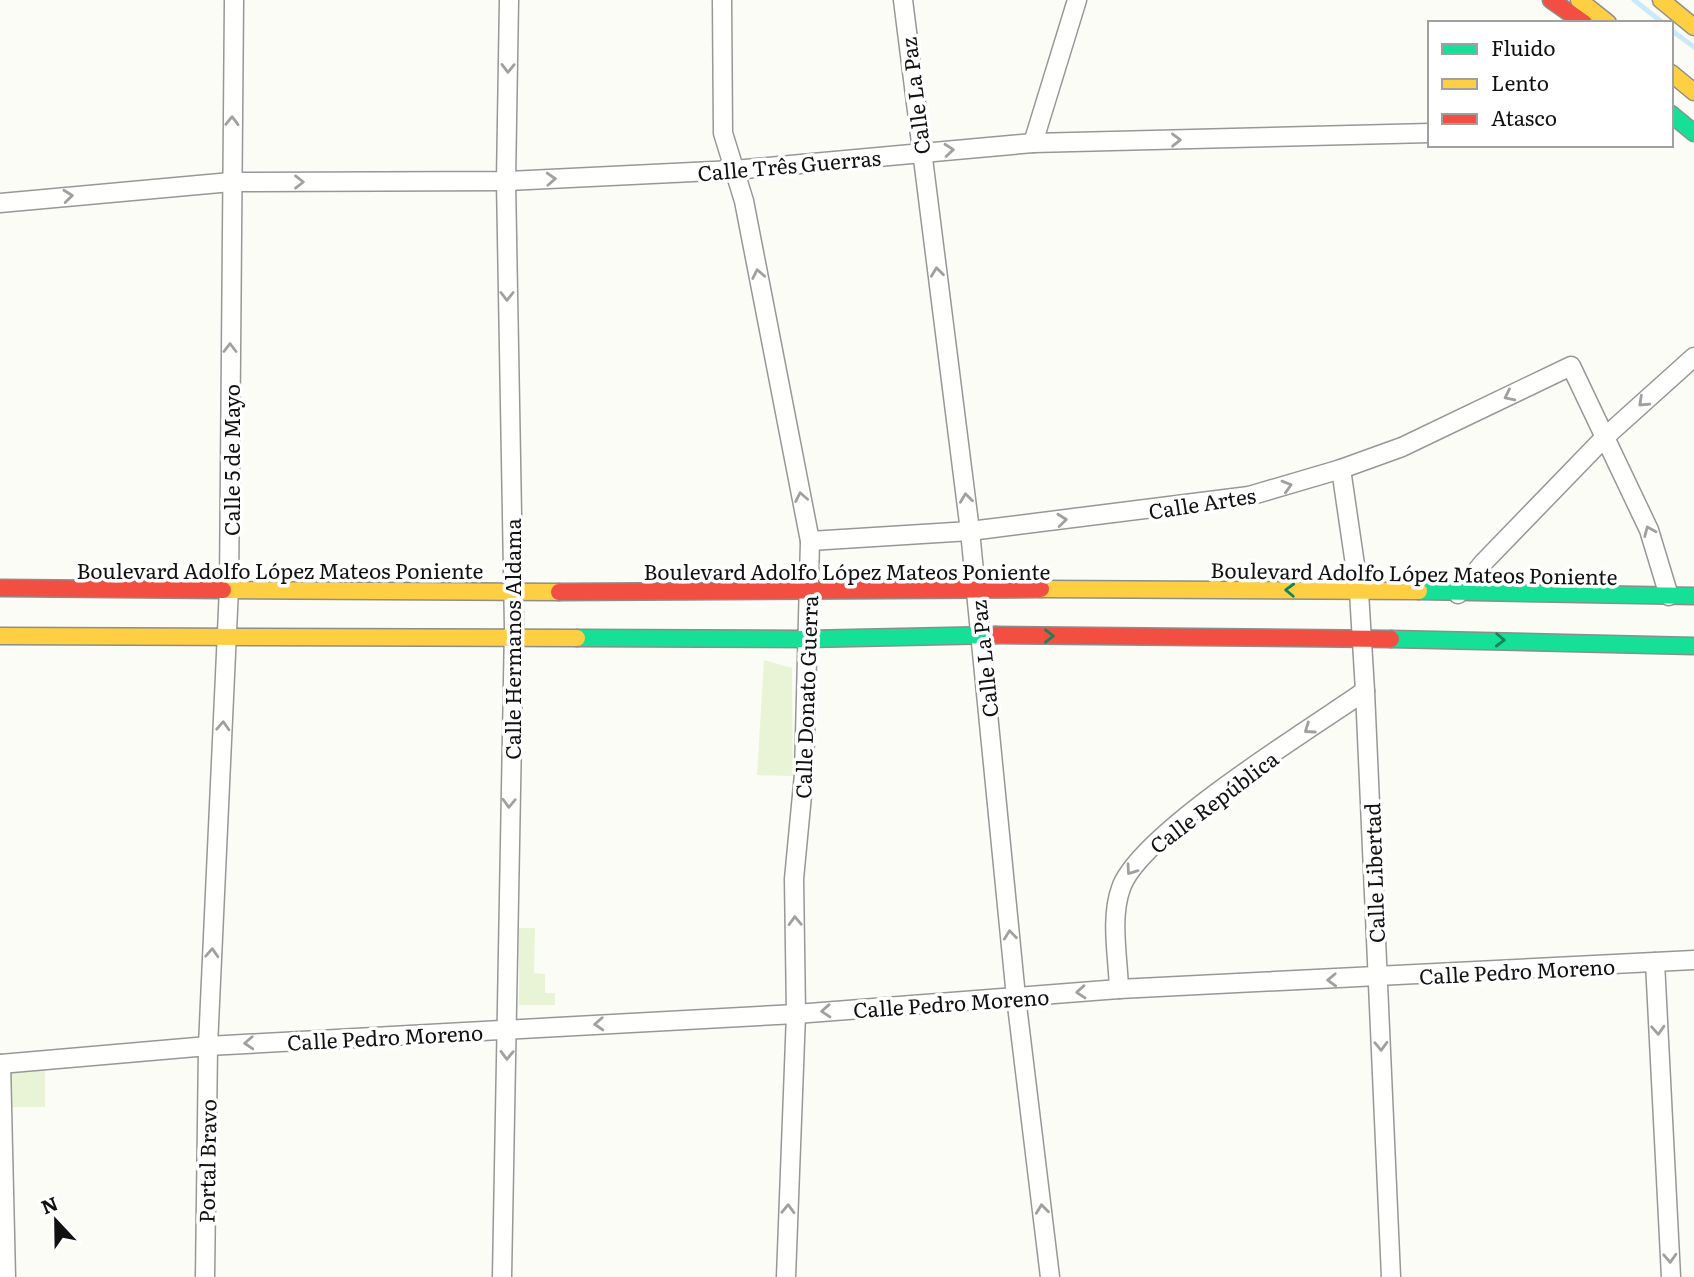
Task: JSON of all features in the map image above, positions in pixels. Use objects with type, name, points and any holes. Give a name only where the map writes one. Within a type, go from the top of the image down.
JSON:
[{"type":"main road","points":[[1535,0],[1560,21]]},
{"type":"main road","points":[[1551,0],[1581,21]]},
{"type":"main road","points":[[1579,0],[1605,21]]},
{"type":"main road","points":[[1661,0],[1694,27]]},
{"type":"main road","points":[[1673,75],[1694,92]]},
{"type":"main road","points":[[1673,97],[1687,125]]},
{"type":"main road","name":"Boulevard Adolfo López Mateos Poniente","points":[[0,588],[634,593],[809,589],[1694,596]]},
{"type":"main road","points":[[0,636],[806,639],[981,635],[1362,638],[1694,646]]},
{"type":"street","name":"Calle 5 de Mayo","points":[[208,1045],[228,636],[234,0]]},
{"type":"street","name":"Calle Hermanos Aldama","points":[[502,1277],[514,637],[506,181],[509,0]]},
{"type":"street","name":"Calle Donato Guerra","points":[[723,0],[723,133],[744,201],[810,541],[804,774],[793,879],[796,1014],[786,1277]]},
{"type":"street","name":"Calle La Paz","points":[[903,0],[970,531],[1016,997],[1050,1277]]},
{"type":"street","points":[[1033,144],[1077,0]]},
{"type":"street","name":"Calle Três Guerras","points":[[0,203],[231,182],[506,181],[734,170],[1033,144],[1428,134]]},
{"type":"street","points":[[1458,594],[1483,563],[1605,437],[1694,357]]},
{"type":"street","name":"Calle Artes","points":[[810,541],[970,531],[1249,496],[1341,470],[1402,447],[1571,366],[1605,437]]},
{"type":"street","points":[[1605,437],[1649,530],[1669,596]]},
{"type":"street","name":"Calle Libertad","points":[[1341,470],[1359,592],[1362,638],[1391,1277]]},
{"type":"street","name":"Calle República","points":[[1119,989],[1116,906],[1130,869],[1148,849],[1220,792],[1365,691]]},
{"type":"street","name":"Calle Pedro Moreno","points":[[0,1064],[208,1045],[796,1014],[1119,989],[1694,960]]},
{"type":"street","points":[[1655,962],[1671,1277]]},
{"type":"street","name":"Portal Bravo","points":[[205,1277],[208,1045]]},
{"type":"street","points":[[0,1064],[6,1277]]},
{"type":"green space","points":[[764,660],[792,668],[793,776],[757,775]]},
{"type":"green space","points":[[519,928],[535,928],[534,973],[545,974],[545,993],[555,993],[555,1005],[519,1005]]},
{"type":"green space","points":[[45,1068],[45,1107],[0,1107],[0,1071]]},
{"type":"waterway","points":[[1634,0],[1660,21]]},
{"type":"waterway","points":[[1673,31],[1694,47]]},
{"type":"traffic: fast","points":[[1673,116],[1694,133]]},
{"type":"traffic: fast","points":[[1419,591],[1694,596]]},
{"type":"traffic: fast","points":[[577,638],[806,639],[996,635]]},
{"type":"traffic: fast","points":[[1391,639],[1694,646]]},
{"type":"traffic: slow","points":[[1579,0],[1605,21]]},
{"type":"traffic: slow","points":[[1661,0],[1694,27]]},
{"type":"traffic: slow","points":[[1673,75],[1694,92]]},
{"type":"traffic: slow","points":[[1041,589],[1419,591]]},
{"type":"traffic: slow","points":[[223,590],[559,592]]},
{"type":"traffic: slow","points":[[0,636],[577,638]]},
{"type":"traffic: jam","points":[[1551,0],[1581,21]]},
{"type":"traffic: jam","points":[[0,588],[223,590]]},
{"type":"traffic: jam","points":[[559,592],[1041,589]]},
{"type":"traffic: jam","points":[[996,635],[1391,639]]}]
